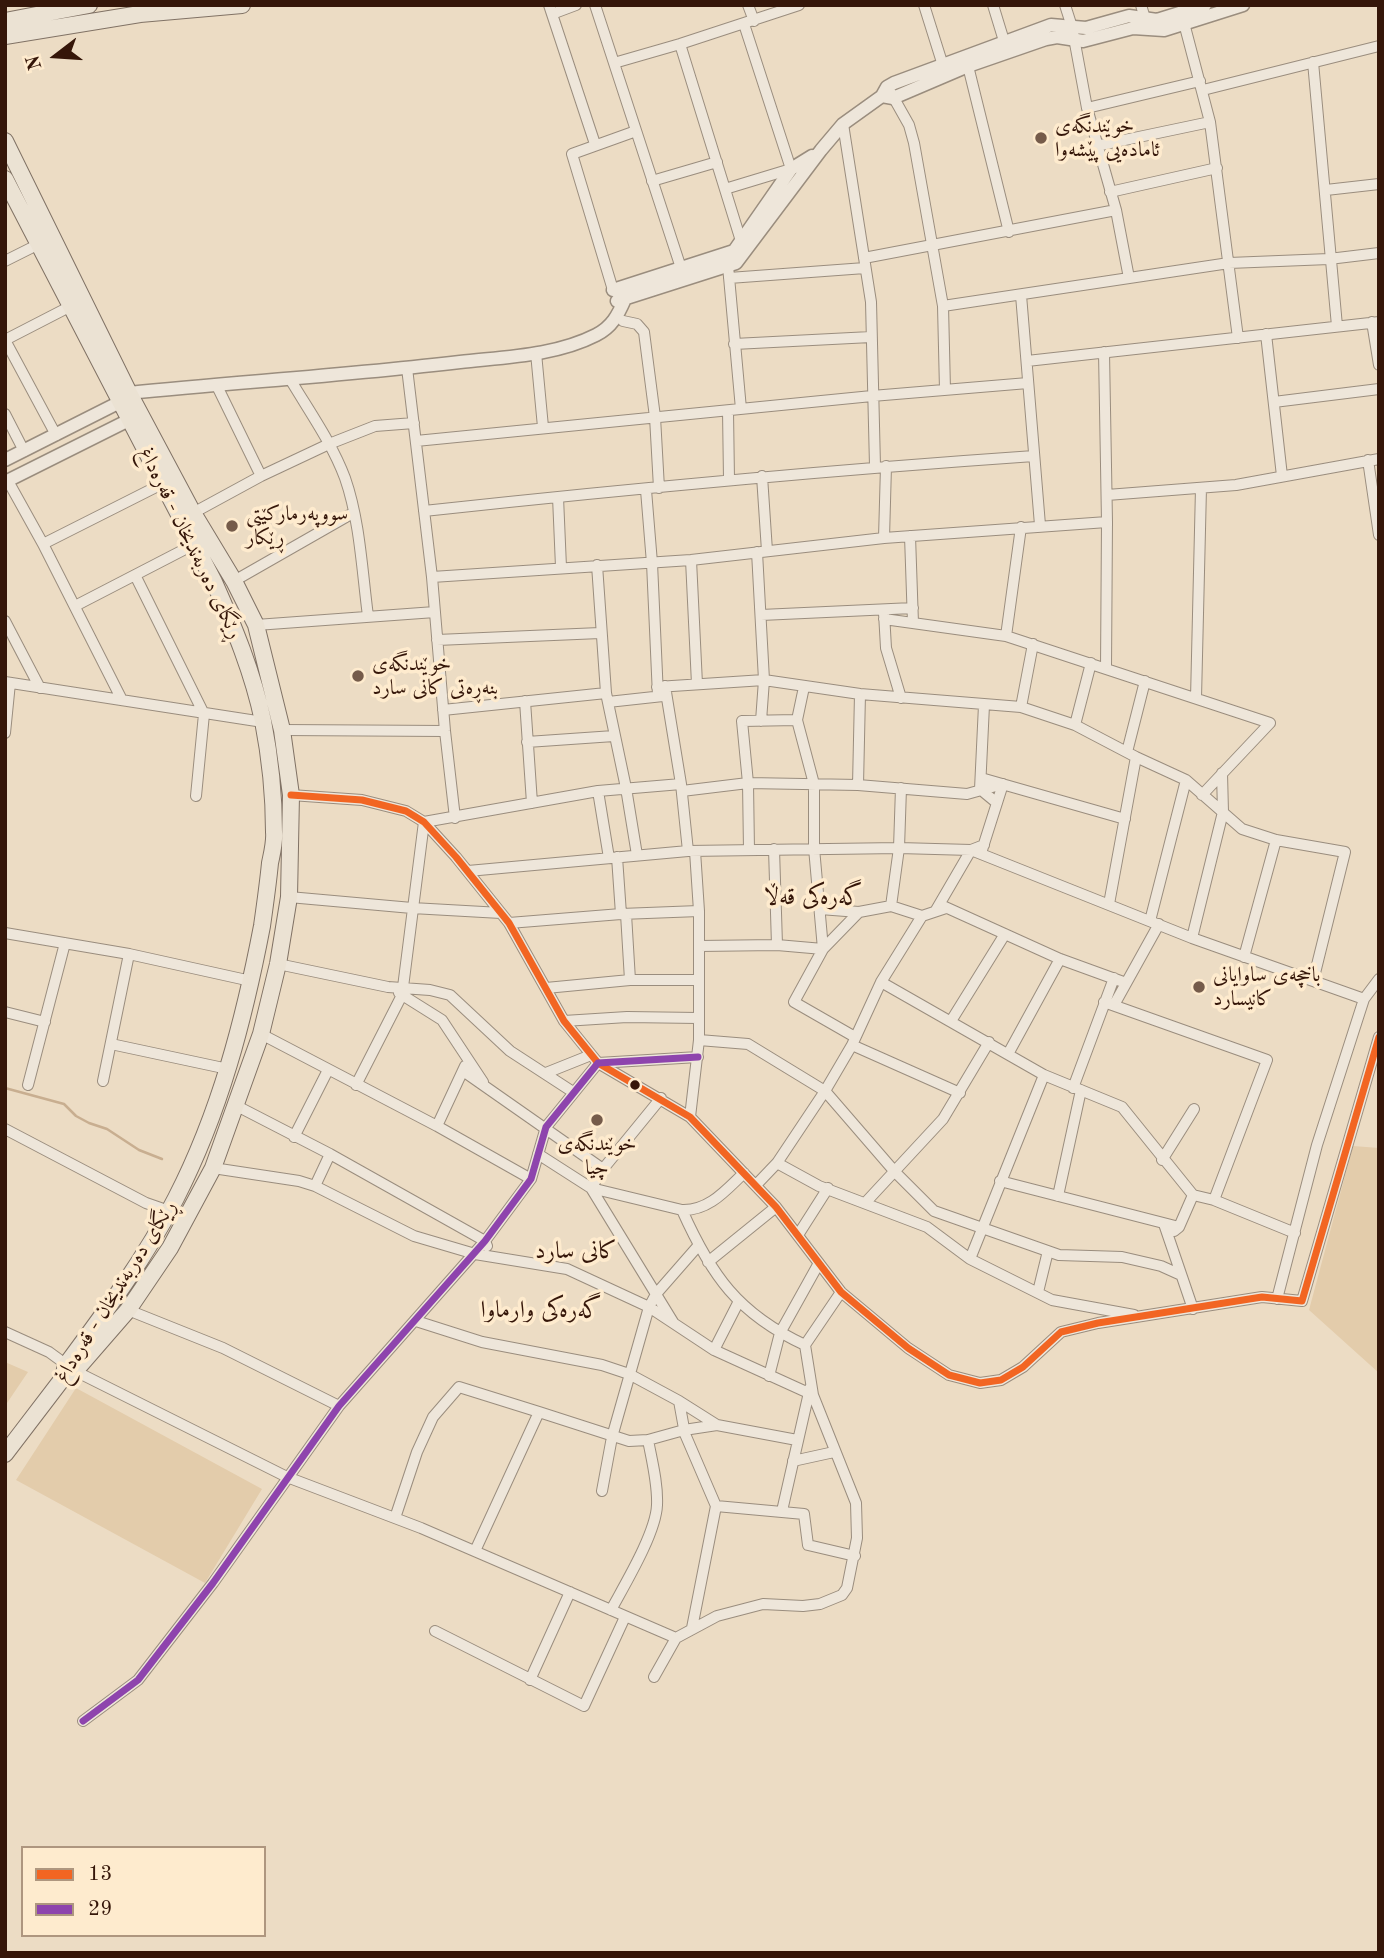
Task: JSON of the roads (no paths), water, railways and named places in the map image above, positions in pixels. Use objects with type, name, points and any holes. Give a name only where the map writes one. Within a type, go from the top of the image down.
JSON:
[{"type":"main road","points":[[5,21],[89,5]]},
{"type":"main road","points":[[5,36],[140,14],[242,5]]},
{"type":"main road","points":[[5,141],[125,398],[232,578],[256,625],[282,730],[291,795],[289,897],[278,964],[261,1034],[213,1168],[170,1248],[128,1310],[68,1371]]},
{"type":"main road","name":"ڕێگای دەربەندیخان - قەرەداغ","points":[[5,179],[71,306],[125,398],[129,420],[214,582],[237,634],[263,722],[275,835],[267,897],[251,981],[228,1069],[198,1151],[169,1211],[125,1285],[68,1371],[5,1454]]},
{"type":"main road","points":[[214,582],[232,578]]},
{"type":"main road","points":[[238,1098],[235,1081],[228,1069],[250,1065]]},
{"type":"street","points":[[576,5],[551,10],[595,144]]},
{"type":"street","points":[[595,5],[681,268]]},
{"type":"street","points":[[748,5],[749,23],[796,183]]},
{"type":"street","points":[[614,63],[749,23],[799,5]]},
{"type":"street","points":[[924,5],[945,70]]},
{"type":"street","points":[[993,5],[1004,41]]},
{"type":"street","points":[[1065,5],[1072,27],[1096,146],[1116,210],[1129,278]]},
{"type":"street","points":[[1141,5],[1147,24]]},
{"type":"street","points":[[945,70],[968,66],[1054,37],[1083,41],[1205,5]]},
{"type":"street","points":[[5,460],[125,398],[216,384],[407,369],[536,353],[580,342],[606,330],[620,305],[681,268],[743,246],[843,124],[887,94],[1004,41],[1051,25],[1091,27],[1129,16],[1164,30],[1243,5]]},
{"type":"street","points":[[1184,23],[1210,122],[1238,338]]},
{"type":"street","points":[[680,44],[743,246]]},
{"type":"street","points":[[1087,108],[1378,49]]},
{"type":"street","points":[[1313,62],[1336,326]]},
{"type":"street","points":[[968,66],[1009,232]]},
{"type":"street","points":[[887,94],[912,134],[943,306],[944,390]]},
{"type":"street","points":[[1096,146],[1210,122]]},
{"type":"street","points":[[843,124],[870,302],[875,467]]},
{"type":"street","points":[[636,131],[572,154],[620,305],[644,332],[655,417],[659,488]]},
{"type":"street","points":[[725,189],[791,169],[821,150]]},
{"type":"street","points":[[652,181],[717,162]]},
{"type":"street","points":[[1110,192],[1217,168]]},
{"type":"street","points":[[741,410],[728,272],[736,263],[743,246],[791,169]]},
{"type":"street","points":[[1326,190],[1379,184]]},
{"type":"street","points":[[606,330],[620,305],[728,272],[864,263],[932,246],[1116,210]]},
{"type":"street","points":[[5,261],[39,244]]},
{"type":"street","points":[[943,306],[1229,263],[1329,259],[1379,253]]},
{"type":"street","points":[[1021,295],[1040,525]]},
{"type":"street","points":[[55,435],[5,340],[71,306]]},
{"type":"street","points":[[1027,361],[1376,322],[1379,365]]},
{"type":"street","points":[[1266,334],[1282,476]]},
{"type":"street","points":[[734,344],[871,337]]},
{"type":"street","points":[[1104,352],[1107,668]]},
{"type":"street","points":[[536,353],[543,427]]},
{"type":"street","points":[[407,369],[432,578],[443,710],[456,818]]},
{"type":"street","points":[[290,379],[329,444],[346,481],[368,616]]},
{"type":"street","points":[[416,441],[1028,383]]},
{"type":"street","points":[[216,384],[261,476]]},
{"type":"street","points":[[1274,402],[1379,389]]},
{"type":"street","points":[[728,411],[729,479]]},
{"type":"street","points":[[5,414],[24,451]]},
{"type":"street","points":[[122,700],[43,544],[7,482],[129,420]]},
{"type":"street","points":[[194,513],[261,476],[329,444],[375,426],[414,423]]},
{"type":"street","points":[[424,511],[762,476],[1034,456]]},
{"type":"street","points":[[1107,495],[1201,488],[1373,460],[1379,535]]},
{"type":"street","points":[[884,538],[886,466]]},
{"type":"street","points":[[761,720],[764,680],[761,615],[762,476]]},
{"type":"street","points":[[43,544],[162,484]]},
{"type":"street","points":[[1196,698],[1201,488]]},
{"type":"street","points":[[646,490],[664,690],[682,788],[698,911],[699,1040],[690,1117]]},
{"type":"street","points":[[558,497],[562,567]]},
{"type":"street","points":[[232,578],[353,513]]},
{"type":"street","points":[[432,578],[691,560],[884,538],[1107,522]]},
{"type":"street","points":[[1006,636],[1021,527]]},
{"type":"street","points":[[910,536],[913,622]]},
{"type":"street","points":[[75,606],[193,545]]},
{"type":"street","points":[[691,560],[697,684]]},
{"type":"street","points":[[597,565],[600,633],[607,697],[626,788],[636,855]]},
{"type":"street","points":[[135,575],[204,714],[196,796]]},
{"type":"street","points":[[884,619],[913,608]]},
{"type":"street","points":[[896,620],[913,608]]},
{"type":"street","points":[[256,625],[435,612]]},
{"type":"street","points":[[761,615],[896,620],[1006,636],[1270,723],[1202,795]]},
{"type":"street","points":[[884,619],[886,648],[901,698]]},
{"type":"street","points":[[5,621],[40,688]]},
{"type":"street","points":[[437,640],[600,633]]},
{"type":"street","points":[[1021,707],[1033,644]]},
{"type":"street","points":[[1075,725],[1091,663]]},
{"type":"street","points":[[443,710],[525,701],[607,697],[697,684],[764,680],[860,694],[1021,707],[1075,725],[1186,780],[1242,829],[1276,841],[1345,852],[1313,981]]},
{"type":"street","points":[[1109,904],[1125,819],[1132,755],[1145,681]]},
{"type":"street","points":[[5,733],[8,683],[263,722]]},
{"type":"street","points":[[804,687],[797,720],[814,785],[814,848],[823,949]]},
{"type":"street","points":[[858,785],[860,694]]},
{"type":"street","points":[[525,701],[532,803]]},
{"type":"street","points":[[980,789],[984,705]]},
{"type":"street","points":[[749,850],[748,783],[742,721],[797,720]]},
{"type":"street","points":[[282,730],[445,730]]},
{"type":"street","points":[[527,742],[614,736]]},
{"type":"street","points":[[1192,938],[1223,812],[1222,774]]},
{"type":"street","points":[[981,778],[1125,819]]},
{"type":"street","points":[[1109,1003],[1126,983],[1154,923],[1186,780]]},
{"type":"street","points":[[425,822],[626,788],[682,788],[748,783],[858,785],[967,794],[1003,784]]},
{"type":"street","points":[[756,1185],[778,1163],[825,1091],[881,982],[922,916],[940,908],[979,849],[1003,784]]},
{"type":"street","points":[[891,906],[899,848],[901,788]]},
{"type":"street","points":[[980,789],[997,803]]},
{"type":"street","points":[[598,791],[623,914],[630,980]]},
{"type":"street","points":[[291,795],[362,800],[405,811],[425,822],[509,923],[564,1021],[595,1059],[690,1117],[776,1208],[841,1292],[867,1316],[937,1368],[959,1379],[980,1383],[1001,1380],[1012,1375],[1061,1332],[1262,1297],[1302,1301],[1379,1037]]},
{"type":"street","points":[[356,1085],[403,991],[425,822]]},
{"type":"street","points":[[1244,957],[1276,841]]},
{"type":"street","points":[[468,872],[691,851],[814,848],[979,849],[1192,938],[1364,999]]},
{"type":"street","points":[[774,849],[777,945]]},
{"type":"street","points":[[289,897],[501,913]]},
{"type":"street","points":[[820,909],[859,912],[891,906],[922,916]]},
{"type":"street","points":[[940,908],[1060,959],[1126,983]]},
{"type":"street","points":[[509,923],[698,911]]},
{"type":"street","points":[[859,912],[823,949],[794,1002],[853,1041],[960,1093]]},
{"type":"street","points":[[5,933],[129,954],[251,981]]},
{"type":"street","points":[[951,1021],[1005,934]]},
{"type":"street","points":[[28,1085],[65,943]]},
{"type":"street","points":[[699,946],[777,945],[823,949]]},
{"type":"street","points":[[103,1081],[129,954]]},
{"type":"street","points":[[1007,1054],[1060,959]]},
{"type":"street","points":[[278,964],[403,991],[437,991],[456,999],[510,1051],[573,1092]]},
{"type":"street","points":[[1058,1196],[1077,1089],[1109,1003],[1114,978]]},
{"type":"street","points":[[1277,1299],[1317,1145],[1364,999],[1379,979]]},
{"type":"street","points":[[546,988],[630,980],[699,980]]},
{"type":"street","points":[[881,982],[1044,1075],[1122,1107],[1162,1160],[1193,1195],[1214,1200],[1295,1233]]},
{"type":"street","points":[[403,991],[439,1017],[487,1088]]},
{"type":"street","points":[[1109,1003],[1267,1060],[1214,1200]]},
{"type":"street","points":[[5,1012],[45,1021]]},
{"type":"street","points":[[564,1021],[627,1017],[698,1018]]},
{"type":"street","points":[[261,1034],[437,1126],[531,1179]]},
{"type":"street","points":[[699,1040],[748,1044],[825,1091],[895,1172],[934,1211],[1059,1255],[1122,1257],[1161,1266],[1181,1275]]},
{"type":"street","points":[[866,1202],[943,1119],[989,1042]]},
{"type":"street","points":[[111,1044],[228,1069]]},
{"type":"street","points":[[546,1073],[595,1059],[698,1057]]},
{"type":"street","points":[[83,1721],[138,1680],[213,1583],[340,1406],[475,1254],[531,1179],[546,1127],[595,1059]]},
{"type":"street","points":[[437,1126],[468,1060]]},
{"type":"street","points":[[294,1137],[328,1070]]},
{"type":"street","points":[[463,1071],[603,1169]]},
{"type":"street","points":[[970,1259],[1044,1075]]},
{"type":"street","points":[[238,1098],[294,1137],[330,1154],[485,1241],[491,1256]]},
{"type":"street","points":[[591,1188],[603,1169],[661,1098]]},
{"type":"street","points":[[1162,1160],[1194,1110]]},
{"type":"street","points":[[5,1129],[146,1203],[169,1211]]},
{"type":"street","points":[[315,1186],[330,1154]]},
{"type":"street","points":[[538,1154],[591,1188],[682,1210],[696,1209],[711,1202],[744,1173]]},
{"type":"street","points":[[778,1163],[828,1188],[927,1227],[970,1259],[1052,1300],[1144,1316]]},
{"type":"street","points":[[213,1168],[315,1186],[414,1236],[475,1254],[567,1269],[649,1307],[714,1350],[769,1376],[811,1391]]},
{"type":"street","points":[[1000,1181],[1179,1227]]},
{"type":"street","points":[[591,1188],[674,1324]]},
{"type":"street","points":[[798,1235],[828,1188]]},
{"type":"street","points":[[1168,1235],[1179,1227],[1193,1195]]},
{"type":"street","points":[[708,1262],[776,1208]]},
{"type":"street","points":[[682,1210],[708,1262],[739,1301],[780,1334],[805,1345]]},
{"type":"street","points":[[927,1227],[934,1211]]},
{"type":"street","points":[[1164,1224],[1193,1309]]},
{"type":"street","points":[[602,1491],[612,1437],[649,1307],[656,1294],[698,1246]]},
{"type":"street","points":[[1038,1292],[1048,1251]]},
{"type":"street","points":[[769,1376],[780,1334],[818,1263]]},
{"type":"street","points":[[654,1677],[676,1638],[717,1616],[763,1604],[803,1606],[834,1600],[848,1588],[855,1556],[858,1518],[856,1503],[811,1391],[805,1345],[841,1292]]},
{"type":"street","points":[[714,1350],[739,1301]]},
{"type":"street","points":[[128,1310],[223,1348],[340,1406]]},
{"type":"street","points":[[416,1321],[482,1342],[629,1374],[717,1425]]},
{"type":"street","points":[[5,1332],[49,1352],[68,1371],[287,1477],[475,1551],[676,1638]]},
{"type":"street","points":[[395,1518],[433,1417],[459,1387],[629,1441],[648,1440],[684,1430],[717,1425],[797,1440]]},
{"type":"street","points":[[782,1510],[811,1391]]},
{"type":"street","points":[[679,1401],[684,1430],[716,1506],[692,1628]]},
{"type":"street","points":[[475,1551],[539,1412]]},
{"type":"street","points":[[611,1610],[640,1555],[657,1512],[657,1495],[648,1440]]},
{"type":"street","points":[[793,1461],[834,1452]]},
{"type":"street","points":[[716,1506],[804,1514],[808,1545],[855,1556]]},
{"type":"street","points":[[530,1680],[570,1592]]},
{"type":"street","points":[[435,1631],[584,1706],[625,1617]]},
{"type":"waterway","points":[[5,1088],[64,1104],[76,1116],[107,1129],[139,1150],[162,1159]]},
{"type":"place","name":"خوێندنگەی ئامادەیی پێشەوا","points":[[1041,138]]},
{"type":"place","name":"سووپەرمارکێتی ڕێکار","points":[[232,526]]},
{"type":"place","name":"خوێندنگەی بنەڕەتی کانی سارد","points":[[358,676]]},
{"type":"place","name":"باخچەی ساوایانی کانیسارد","points":[[1199,987]]},
{"type":"place","name":"خوێندنگەی چیا","points":[[597,1120]]},
{"type":"district","name":"گەرەکی قەڵا","points":[[813,898]]},
{"type":"district","name":"کانی سارد","points":[[576,1252]]},
{"type":"district","name":"گەرەکی وارماوا","points":[[541,1311]]}]
